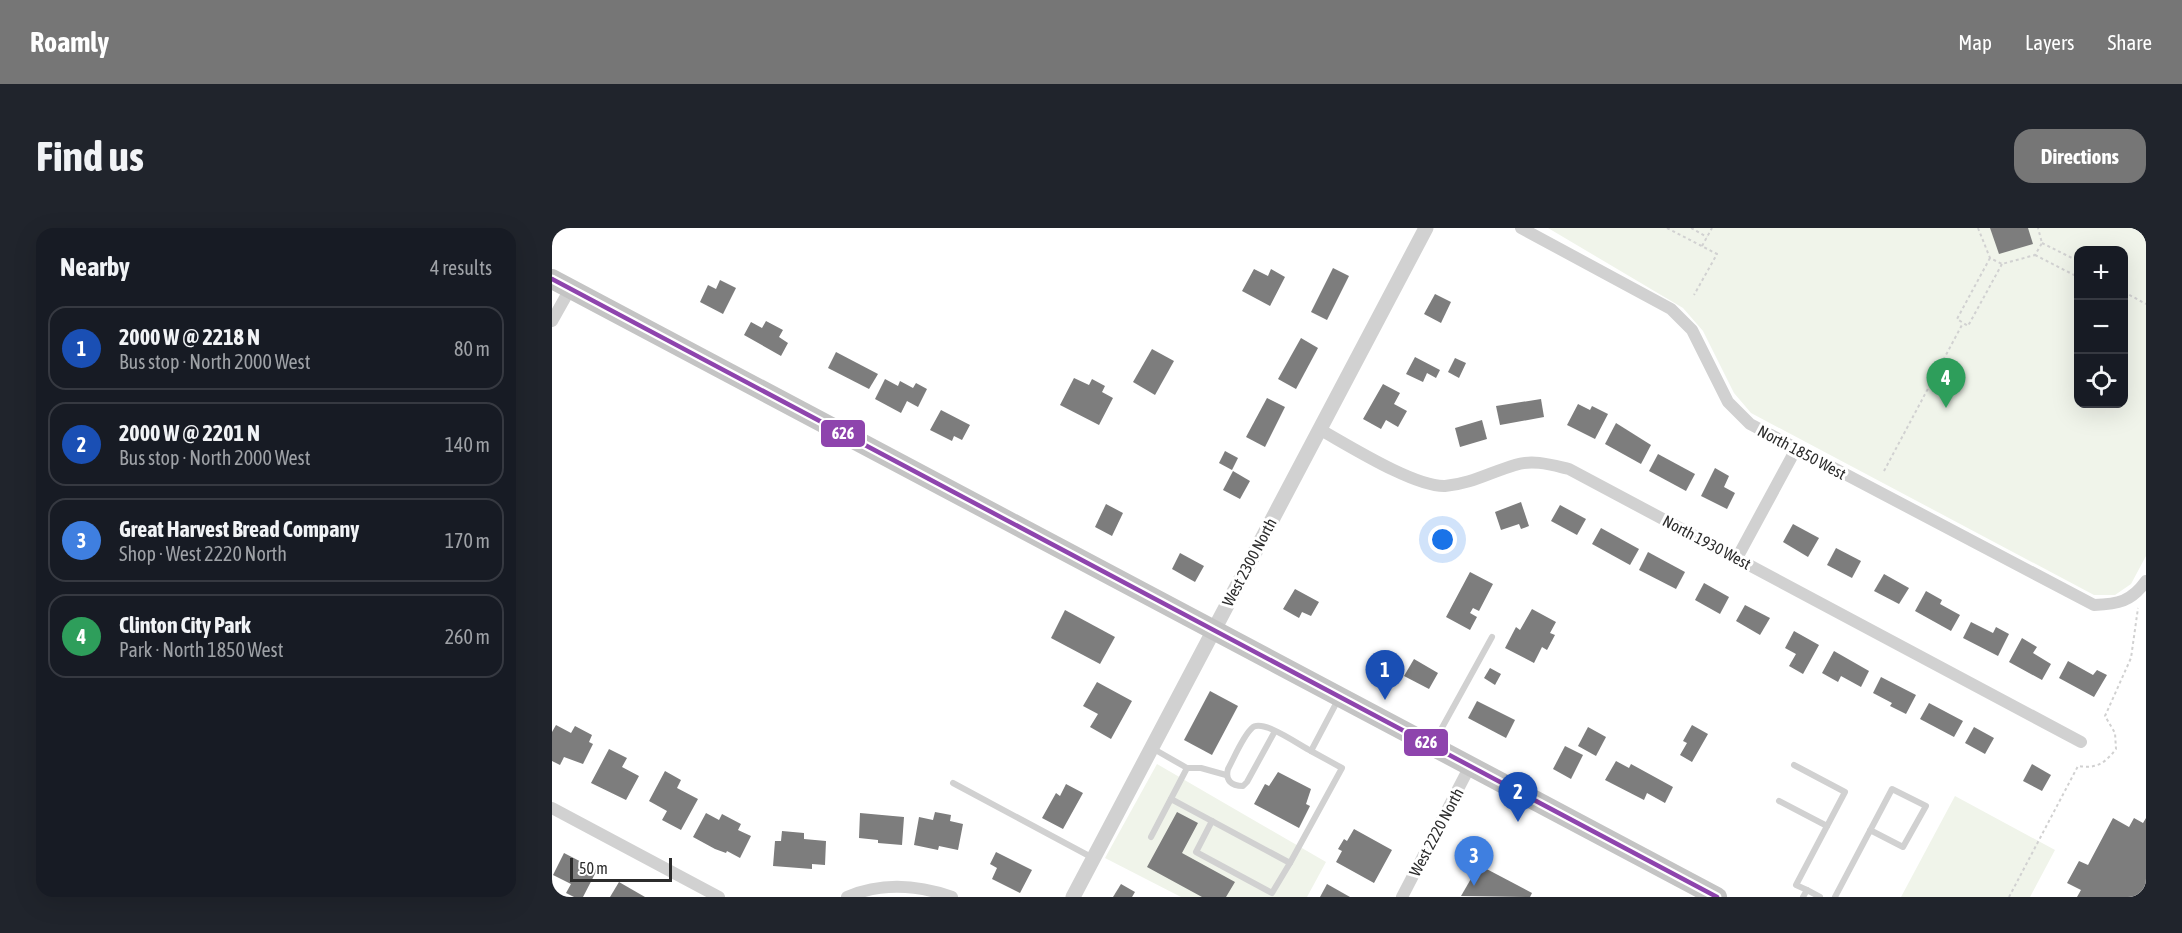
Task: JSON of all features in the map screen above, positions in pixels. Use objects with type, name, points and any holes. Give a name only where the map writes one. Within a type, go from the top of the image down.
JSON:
[{"type":"main road","points":[[552,279],[1718,897]]},
{"type":"street","name":"West 2300 North","points":[[1073,897],[1426,228]]},
{"type":"street","name":"North 1850 West","points":[[1521,228],[1671,309],[1692,330],[1728,402],[1750,424],[2094,605],[2135,603]]},
{"type":"street","points":[[552,321],[570,289]]},
{"type":"street","name":"North 1930 West","points":[[1319,429],[1412,479],[1442,486],[1473,482],[1517,464],[1544,463],[1569,469],[2081,741]]},
{"type":"street","points":[[1737,558],[1796,449]]},
{"type":"street","points":[[2135,603],[2146,581]]},
{"type":"street","name":"West 2220 North","points":[[1402,897],[1470,766]]},
{"type":"street","points":[[552,808],[719,897]]},
{"type":"street","points":[[847,897],[878,888],[903,886],[928,889],[952,897]]},
{"type":"lane","points":[[1431,746],[1492,637]]},
{"type":"lane","points":[[1311,751],[1340,697]]},
{"type":"lane","points":[[1212,821],[1196,852],[1272,893],[1342,768],[1311,751],[1275,731],[1264,725],[1257,724],[1251,728],[1226,775],[1228,781],[1236,786],[1243,786],[1247,782],[1275,731]]},
{"type":"lane","points":[[1151,748],[1187,768],[1201,768],[1226,775]]},
{"type":"lane","points":[[1794,765],[1845,792],[1797,885],[1820,897]]},
{"type":"lane","points":[[1151,837],[1187,768]]},
{"type":"lane","points":[[952,783],[1093,858]]},
{"type":"lane","points":[[1834,897],[1892,789],[1926,806],[1903,848],[1870,830]]},
{"type":"lane","points":[[1171,799],[1290,862]]},
{"type":"lane","points":[[1779,801],[1827,826]]},
{"type":"lane","points":[[1803,897],[1807,890]]},
{"type":"path","points":[[1667,228],[1717,254],[1694,295]]},
{"type":"path","points":[[1677,234],[1680,228]]},
{"type":"path","points":[[1691,228],[1707,237]]},
{"type":"path","points":[[1702,246],[1712,228]]},
{"type":"path","points":[[1978,228],[1990,258],[2002,264],[2035,255],[2074,274]]},
{"type":"path","points":[[2035,255],[2042,243],[2038,228]]},
{"type":"path","points":[[2042,243],[2074,259]]},
{"type":"path","points":[[1990,258],[1957,319],[1962,323],[1968,326],[2002,264]]},
{"type":"path","points":[[2128,294],[2146,304]]},
{"type":"path","points":[[1884,471],[1962,323]]},
{"type":"path","points":[[2009,897],[2078,766],[2090,768],[2105,763],[2116,749],[2115,733],[2106,716],[2130,658],[2135,603]]},
{"type":"shaded area","points":[[1548,228],[2146,228],[2146,556],[2131,584],[2115,595],[2094,595],[1751,413],[1734,393],[1703,331],[1683,308]]},
{"type":"shaded area","points":[[1157,764],[1326,862],[1307,897],[1181,897],[1105,858]]},
{"type":"shaded area","points":[[1955,796],[2055,850],[2030,897],[1901,897]]},
{"type":"building","points":[[1990,228],[2028,228],[2033,244],[1999,254]]},
{"type":"building","points":[[1333,268],[1349,276],[1327,320],[1311,312]]},
{"type":"building","points":[[1254,269],[1268,276],[1271,269],[1285,277],[1270,306],[1242,291]]},
{"type":"building","points":[[720,280],[736,288],[723,314],[700,302],[708,285],[716,289]]},
{"type":"building","points":[[1435,294],[1451,302],[1441,323],[1424,314]]},
{"type":"building","points":[[766,321],[783,330],[779,337],[788,343],[781,356],[744,335],[751,322],[762,328]]},
{"type":"building","points":[[1301,338],[1318,348],[1296,389],[1278,379]]},
{"type":"building","points":[[1152,349],[1174,361],[1155,395],[1133,382]]},
{"type":"building","points":[[836,352],[878,374],[869,389],[828,368]]},
{"type":"building","points":[[1415,357],[1440,370],[1436,378],[1427,373],[1423,382],[1406,374]]},
{"type":"building","points":[[1455,358],[1466,363],[1459,378],[1448,372]]},
{"type":"building","points":[[1074,378],[1089,385],[1092,379],[1105,386],[1102,392],[1113,398],[1099,425],[1060,405]]},
{"type":"building","points":[[885,379],[898,386],[900,381],[913,388],[916,383],[927,389],[918,407],[907,401],[901,413],[875,399]]},
{"type":"building","points":[[1383,384],[1400,393],[1394,404],[1407,411],[1398,427],[1386,420],[1381,429],[1363,419]]},
{"type":"building","points":[[1267,398],[1285,407],[1265,447],[1246,437]]},
{"type":"building","points":[[1541,399],[1544,417],[1500,425],[1496,406]]},
{"type":"building","points":[[1578,404],[1590,410],[1592,406],[1608,414],[1595,439],[1567,425]]},
{"type":"building","points":[[941,410],[970,425],[962,440],[954,436],[952,441],[930,430]]},
{"type":"building","points":[[1482,420],[1487,439],[1460,447],[1455,428]]},
{"type":"building","points":[[1616,423],[1651,445],[1641,464],[1605,444]]},
{"type":"building","points":[[1225,451],[1238,458],[1232,470],[1219,463]]},
{"type":"building","points":[[1658,454],[1695,474],[1686,491],[1649,471]]},
{"type":"building","points":[[1715,468],[1729,476],[1724,487],[1735,493],[1727,509],[1701,496]]},
{"type":"building","points":[[1233,471],[1250,481],[1240,499],[1223,490]]},
{"type":"building","points":[[1521,502],[1529,526],[1521,529],[1519,524],[1501,530],[1495,512]]},
{"type":"building","points":[[1106,504],[1123,513],[1112,536],[1095,527]]},
{"type":"building","points":[[1560,505],[1586,519],[1577,535],[1551,521]]},
{"type":"building","points":[[1793,524],[1819,538],[1808,557],[1783,542]]},
{"type":"building","points":[[1601,528],[1639,549],[1630,565],[1592,544]]},
{"type":"building","points":[[1836,548],[1861,561],[1852,578],[1827,565]]},
{"type":"building","points":[[1648,552],[1685,572],[1676,589],[1639,570]]},
{"type":"building","points":[[1180,553],[1204,566],[1195,582],[1172,569]]},
{"type":"building","points":[[1470,572],[1493,584],[1479,611],[1473,608],[1470,613],[1477,617],[1470,630],[1446,617]]},
{"type":"building","points":[[1884,574],[1909,588],[1899,604],[1874,591]]},
{"type":"building","points":[[1704,583],[1729,597],[1720,614],[1695,600]]},
{"type":"building","points":[[1295,589],[1319,602],[1311,616],[1302,612],[1299,618],[1283,609]]},
{"type":"building","points":[[1926,591],[1942,600],[1940,604],[1960,615],[1951,631],[1915,611]]},
{"type":"building","points":[[1745,605],[1770,618],[1760,635],[1736,621]]},
{"type":"building","points":[[1532,609],[1556,622],[1550,633],[1555,635],[1547,650],[1542,647],[1534,663],[1505,648],[1516,627],[1520,630]]},
{"type":"building","points":[[1065,610],[1115,637],[1100,664],[1051,638]]},
{"type":"building","points":[[1971,622],[1993,633],[1996,627],[2009,634],[1998,656],[1963,638]]},
{"type":"building","points":[[1794,631],[1819,645],[1803,674],[1789,666],[1796,654],[1785,648]]},
{"type":"building","points":[[2022,638],[2037,647],[2033,653],[2051,664],[2042,680],[2009,662]]},
{"type":"building","points":[[1834,651],[1869,671],[1861,687],[1841,676],[1838,682],[1822,673]]},
{"type":"building","points":[[1414,659],[1438,673],[1429,689],[1404,676]]},
{"type":"building","points":[[2068,661],[2093,675],[2097,670],[2107,675],[2094,697],[2059,678]]},
{"type":"building","points":[[1490,668],[1501,674],[1495,685],[1484,678]]},
{"type":"building","points":[[1881,677],[1916,695],[1906,714],[1890,706],[1892,703],[1873,693]]},
{"type":"building","points":[[1097,682],[1132,701],[1111,739],[1090,727],[1098,714],[1083,706]]},
{"type":"building","points":[[1210,691],[1238,706],[1212,755],[1184,740]]},
{"type":"building","points":[[1477,701],[1515,720],[1506,738],[1468,718]]},
{"type":"building","points":[[1929,703],[1963,721],[1954,737],[1920,719]]},
{"type":"building","points":[[556,725],[571,733],[575,726],[592,735],[589,742],[593,744],[583,764],[564,757],[560,765],[552,761],[552,732]]},
{"type":"building","points":[[1692,725],[1708,734],[1692,762],[1680,755],[1687,743],[1683,741]]},
{"type":"building","points":[[1588,727],[1606,737],[1596,756],[1578,746]]},
{"type":"building","points":[[1974,727],[1994,738],[1985,754],[1965,743]]},
{"type":"building","points":[[1565,746],[1583,755],[1571,779],[1553,769]]},
{"type":"building","points":[[609,749],[627,758],[622,767],[639,776],[626,800],[591,783]]},
{"type":"building","points":[[1616,761],[1629,768],[1631,764],[1673,787],[1665,803],[1647,793],[1644,800],[1605,780]]},
{"type":"building","points":[[2032,764],[2051,775],[2042,791],[2023,781]]},
{"type":"building","points":[[665,771],[681,780],[677,788],[698,799],[681,830],[662,820],[667,811],[649,801]]},
{"type":"building","points":[[1278,772],[1311,789],[1306,804],[1310,806],[1299,828],[1254,804],[1265,784],[1269,786]]},
{"type":"building","points":[[1066,784],[1083,793],[1063,829],[1042,818],[1056,793],[1060,796]]},
{"type":"building","points":[[935,812],[951,815],[950,821],[963,824],[958,850],[939,846],[938,850],[914,845],[919,817],[933,820]]},
{"type":"building","points":[[1177,812],[1198,823],[1182,853],[1235,882],[1226,897],[1202,897],[1147,867]]},
{"type":"building","points":[[706,813],[719,820],[722,814],[741,824],[738,830],[751,836],[740,858],[727,851],[726,853],[715,849],[693,837]]},
{"type":"building","points":[[860,813],[904,817],[902,845],[878,843],[878,840],[859,838]]},
{"type":"building","points":[[2113,818],[2129,827],[2134,818],[2143,823],[2146,818],[2146,897],[2077,897],[2081,890],[2067,883],[2079,861],[2088,865]]},
{"type":"building","points":[[1354,829],[1392,850],[1374,883],[1336,862],[1342,851],[1338,849],[1344,839],[1347,841]]},
{"type":"building","points":[[782,831],[804,833],[804,839],[826,841],[825,865],[812,864],[812,869],[773,866],[775,841],[781,841]]},
{"type":"building","points":[[996,852],[1032,870],[1020,893],[992,879],[997,868],[990,864]]},
{"type":"building","points":[[564,853],[597,870],[583,897],[574,897],[566,893],[571,884],[553,875]]},
{"type":"building","points":[[1479,865],[1532,893],[1530,897],[1461,896]]},
{"type":"building","points":[[619,882],[645,897],[610,897]]},
{"type":"building","points":[[1121,884],[1135,892],[1132,897],[1113,897]]},
{"type":"building","points":[[1327,884],[1350,897],[1320,897]]},
{"type":"transit line","name":"626","points":[[552,279],[1717,897]]},
{"type":"place","name":"Clinton City Park","points":[[1946,408]]},
{"type":"place","name":"2000 W @ 2218 N","points":[[1385,700]]},
{"type":"place","name":"2000 W @ 2201 N","points":[[1518,822]]},
{"type":"place","name":"Great Harvest Bread Company","points":[[1474,886]]}]
